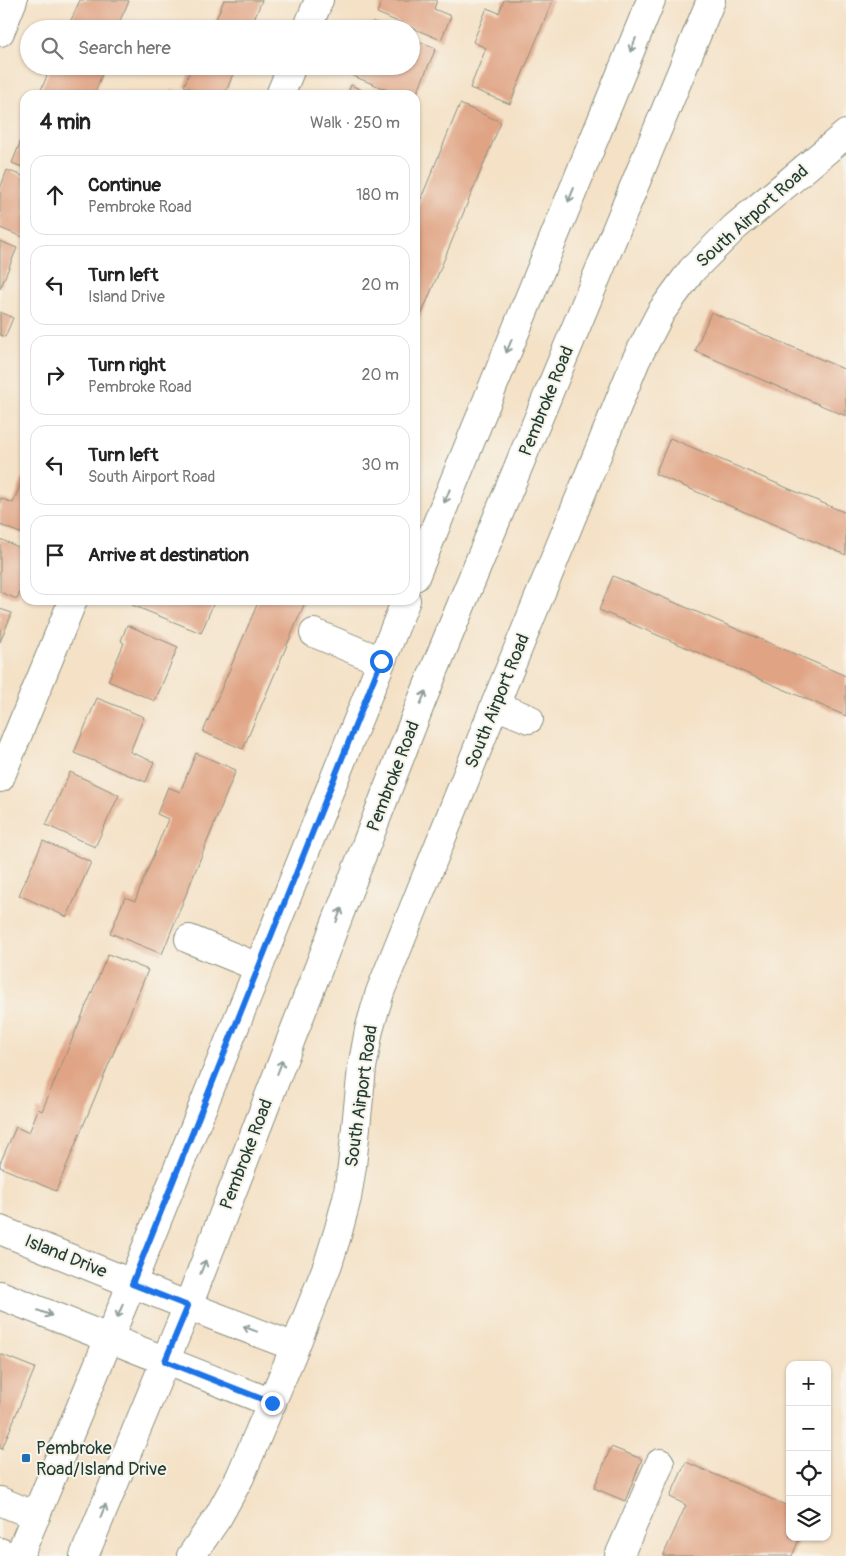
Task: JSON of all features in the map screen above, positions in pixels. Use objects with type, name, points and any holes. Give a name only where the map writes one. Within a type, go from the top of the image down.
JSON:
[{"type":"main road","points":[[0,32],[13,0]]},
{"type":"main road","points":[[311,20],[319,0]]},
{"type":"main road","points":[[420,565],[651,0]]},
{"type":"main road","name":"Pembroke Road","points":[[84,1556],[188,1306],[422,700],[711,0]]},
{"type":"main road","points":[[282,90],[288,75]]},
{"type":"main road","name":"South Airport Road","points":[[191,1556],[218,1517],[240,1477],[296,1347],[328,1264],[343,1215],[352,1166],[362,1068],[369,1030],[380,992],[636,360],[661,312],[692,270],[735,227],[846,134]]},
{"type":"main road","points":[[0,778],[71,605]]},
{"type":"main road","points":[[19,1556],[132,1284],[404,605]]},
{"type":"main road","points":[[314,633],[381,661]]},
{"type":"main road","points":[[495,705],[529,719]]},
{"type":"main road","points":[[189,939],[258,967]]},
{"type":"main road","name":"Island Drive","points":[[0,1230],[188,1306]]},
{"type":"main road","points":[[0,1295],[272,1403]]},
{"type":"main road","points":[[188,1306],[296,1347]]},
{"type":"main road","points":[[619,1556],[660,1463]]},
{"type":"main road","points":[[0,1501],[36,1516]]},
{"type":"main road","points":[[0,1552],[9,1556]]},
{"type":"building","points":[[80,0],[129,1],[120,20],[71,20]]},
{"type":"building","points":[[224,0],[262,0],[254,20],[216,20]]},
{"type":"building","points":[[382,0],[437,0],[434,9],[451,16],[441,40],[420,31],[420,20],[394,20],[377,13]]},
{"type":"building","points":[[504,0],[553,0],[510,104],[470,88],[486,48],[473,42],[487,8],[499,13]]},
{"type":"building","points":[[420,42],[436,48],[418,90],[387,90],[351,75],[420,75]]},
{"type":"building","points":[[47,75],[102,75],[96,90],[41,90]]},
{"type":"building","points":[[188,75],[233,75],[227,90],[194,90],[184,86]]},
{"type":"building","points":[[351,85],[362,90],[349,90]]},
{"type":"building","points":[[460,104],[501,122],[420,318],[420,201]]},
{"type":"building","points":[[20,143],[20,166],[12,163]]},
{"type":"building","points":[[7,170],[20,175],[20,236],[0,228],[0,189]]},
{"type":"building","points":[[0,241],[17,248],[0,289]]},
{"type":"building","points":[[0,312],[13,318],[5,337],[0,335]]},
{"type":"building","points":[[711,312],[846,370],[846,416],[695,351]]},
{"type":"building","points":[[670,438],[846,513],[846,555],[655,474]]},
{"type":"building","points":[[20,486],[20,533],[0,525],[0,498],[13,503]]},
{"type":"building","points":[[0,539],[20,548],[20,592],[17,599],[0,592]]},
{"type":"building","points":[[613,576],[846,676],[846,716],[599,610]]},
{"type":"building","points":[[132,605],[213,605],[201,633]]},
{"type":"building","points":[[257,605],[304,605],[243,749],[203,732]]},
{"type":"building","points":[[0,609],[12,613],[0,642]]},
{"type":"building","points":[[127,625],[178,647],[155,701],[108,681],[124,643],[121,641]]},
{"type":"building","points":[[97,698],[144,717],[130,752],[154,762],[146,782],[74,753]]},
{"type":"building","points":[[196,753],[236,770],[162,954],[110,933],[125,897],[135,901],[168,819],[157,814],[168,787],[180,792]]},
{"type":"building","points":[[70,772],[119,795],[95,847],[46,825]]},
{"type":"building","points":[[43,841],[91,862],[67,917],[19,895]]},
{"type":"building","points":[[108,954],[148,970],[56,1191],[0,1167],[0,1163],[16,1127],[29,1133],[38,1109],[42,1111]]},
{"type":"building","points":[[0,1354],[35,1368],[2,1449],[0,1448]]},
{"type":"building","points":[[611,1447],[642,1459],[625,1501],[594,1488]]},
{"type":"building","points":[[686,1462],[786,1505],[786,1541],[798,1541],[792,1556],[663,1556],[686,1505],[670,1497]]},
{"type":"place","name":"Pembroke Road/Island Drive","points":[[26,1458]]},
{"type":"route","points":[[272,1403],[165,1361],[188,1306],[132,1284],[381,661]]}]
